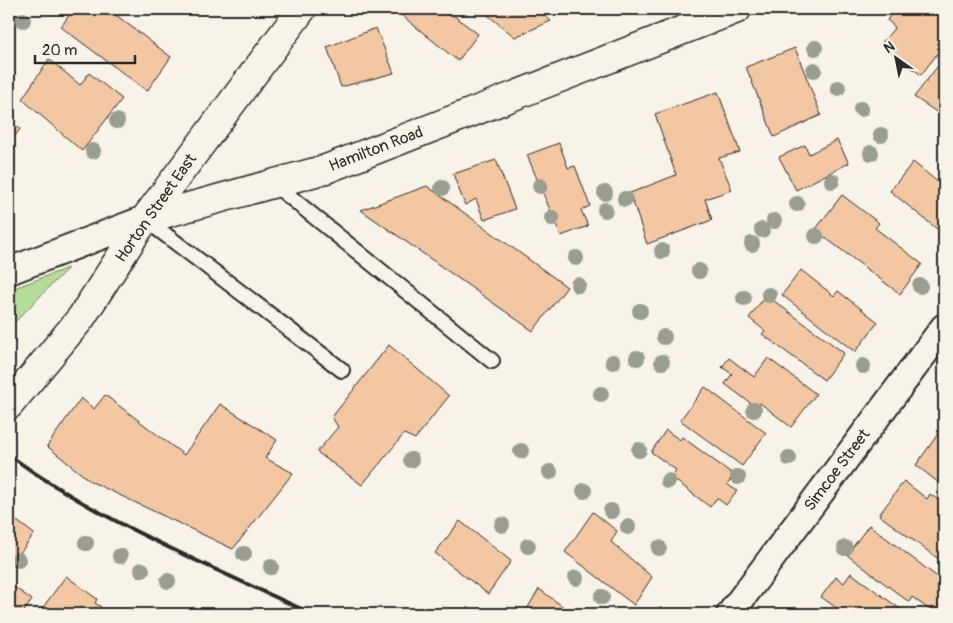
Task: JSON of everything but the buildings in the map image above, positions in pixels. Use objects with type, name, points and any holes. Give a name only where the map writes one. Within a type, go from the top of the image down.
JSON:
[{"type":"main road","name":"Horton Street East","points":[[9,405],[81,318],[145,219],[302,9]]},
{"type":"main road","name":"Hamilton Road","points":[[145,219],[326,168],[737,9]]},
{"type":"street","name":"Hamilton Road","points":[[9,270],[145,219]]},
{"type":"street","name":"Simcoe Street","points":[[730,614],[944,327]]},
{"type":"lane","points":[[274,184],[492,361]]},
{"type":"lane","points":[[145,219],[342,370]]},
{"type":"green space","points":[[68,268],[9,328],[9,290]]},
{"type":"railway","points":[[9,455],[80,501],[156,542],[312,614]]}]
